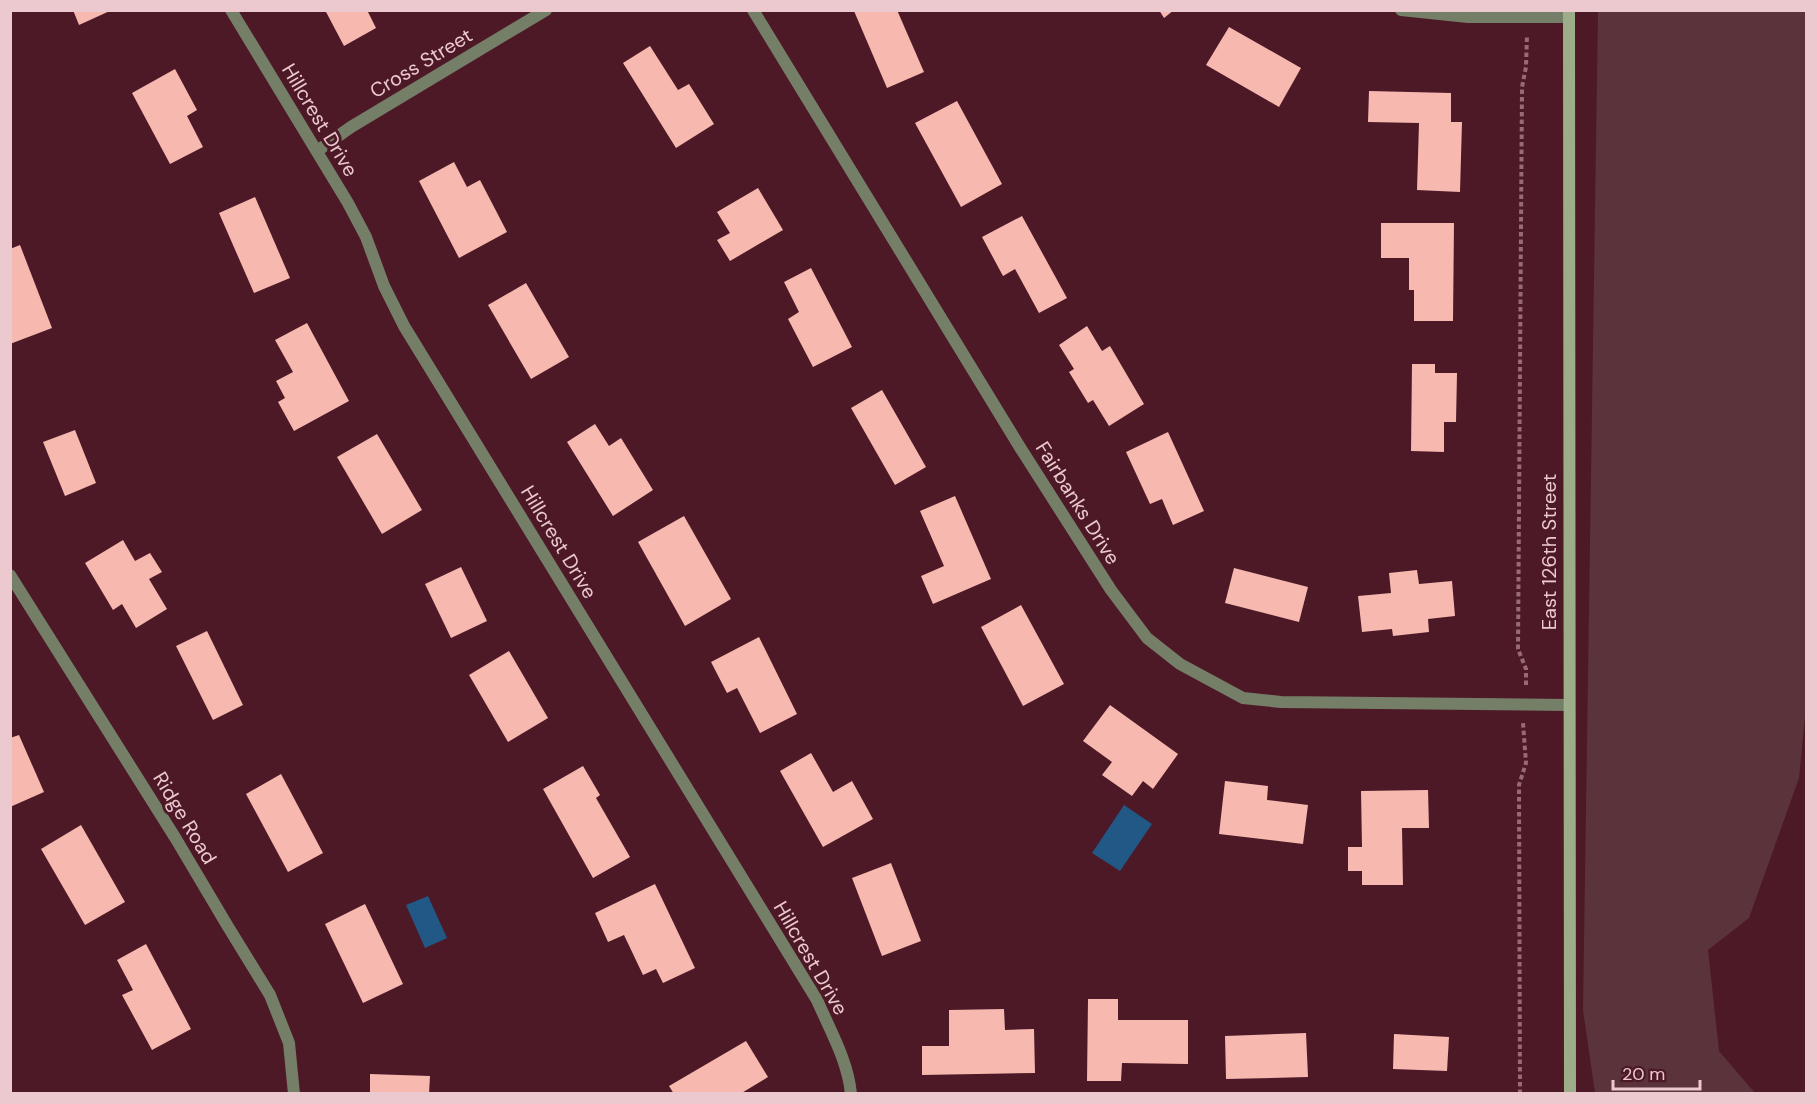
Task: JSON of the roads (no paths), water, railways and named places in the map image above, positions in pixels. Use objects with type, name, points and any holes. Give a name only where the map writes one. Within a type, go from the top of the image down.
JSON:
[{"type":"street","name":"Hillcrest Drive","points":[[231,10],[348,203],[366,237],[384,286],[404,326],[817,1000],[837,1045],[850,1081],[851,1094]]},
{"type":"street","name":"Cross Street","points":[[317,151],[351,127],[546,10]]},
{"type":"street","name":"Fairbanks Drive","points":[[753,10],[1027,459],[1111,590],[1147,638],[1179,664],[1243,698],[1281,702],[1569,705]]},
{"type":"street","points":[[1401,10],[1468,17],[1569,14]]},
{"type":"street","name":"East 126th Street","points":[[1569,14],[1570,1094]]},
{"type":"street","name":"Ridge Road","points":[[10,575],[170,829],[226,926],[270,995],[289,1043],[294,1094]]},
{"type":"water","points":[[1124,805],[1152,824],[1120,871],[1092,853]]},
{"type":"water","points":[[428,896],[447,938],[425,948],[406,905]]}]
